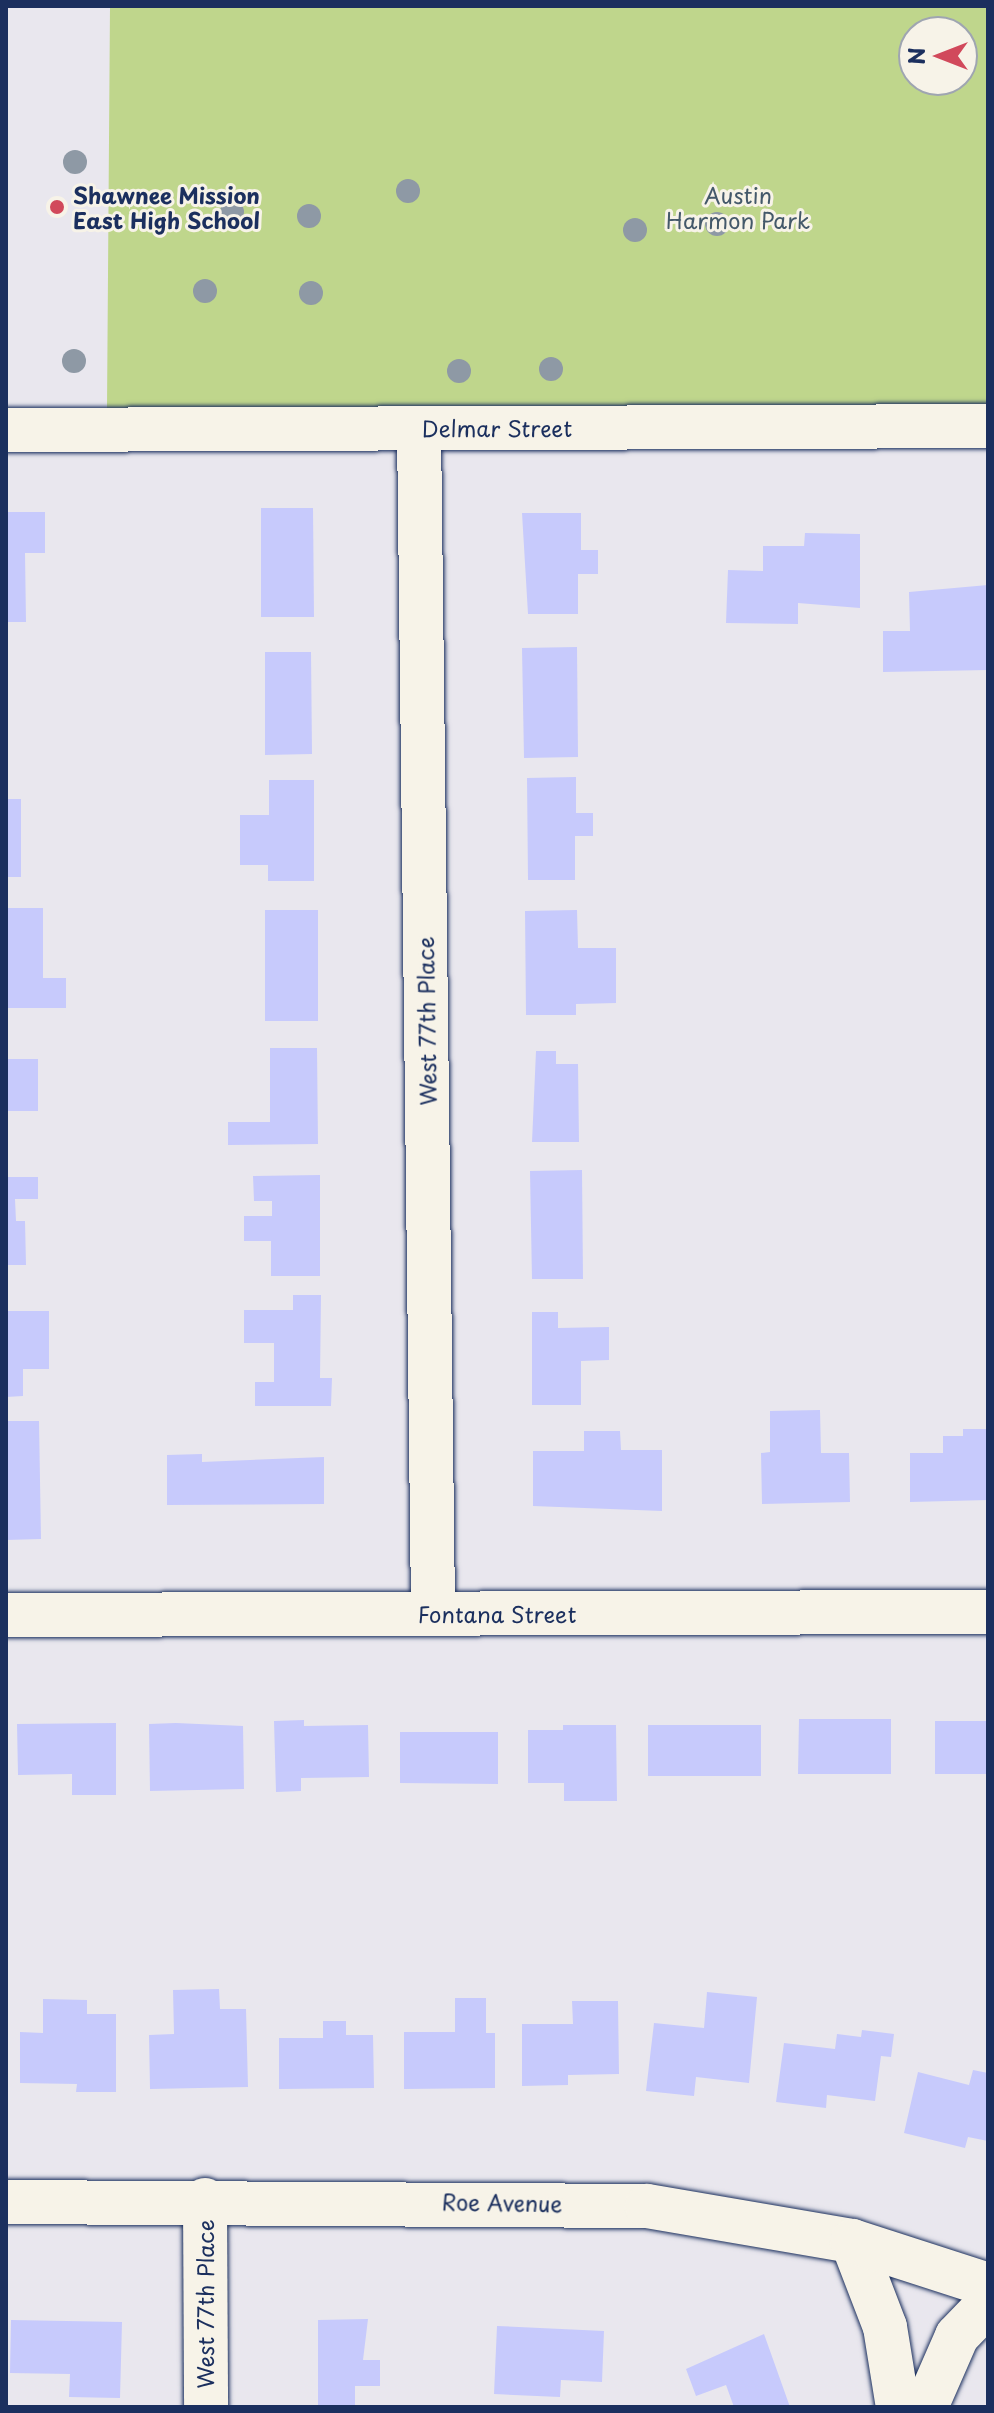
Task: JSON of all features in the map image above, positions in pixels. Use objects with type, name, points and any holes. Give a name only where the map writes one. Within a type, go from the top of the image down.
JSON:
[{"type":"street","name":"Delmar Street","points":[[6,430],[988,426]]},
{"type":"street","name":"West 77th Place","points":[[419,428],[433,1614]]},
{"type":"street","name":"Fontana Street","points":[[6,1615],[988,1612]]},
{"type":"street","name":"West 77th Place","points":[[205,2200],[206,2407]]},
{"type":"street","name":"Roe Avenue","points":[[6,2202],[205,2200],[647,2206],[852,2241],[988,2285]]},
{"type":"street","points":[[852,2241],[885,2327],[898,2407]]},
{"type":"street","points":[[926,2407],[957,2336],[988,2304]]},
{"type":"green space","name":"Austin Harmon Park","points":[[110,6],[988,6],[988,409],[107,408]]},
{"type":"building","points":[[261,508],[313,508],[314,617],[261,617]]},
{"type":"building","points":[[6,512],[45,512],[45,553],[25,553],[26,622],[6,622]]},
{"type":"building","points":[[522,513],[581,513],[581,550],[598,550],[598,574],[578,574],[578,614],[528,614]]},
{"type":"building","points":[[805,533],[860,534],[860,608],[798,603],[798,624],[726,623],[728,570],[763,571],[763,546],[804,546]]},
{"type":"building","points":[[988,585],[988,670],[883,672],[883,631],[910,631],[909,592]]},
{"type":"building","points":[[577,647],[578,757],[524,758],[522,648]]},
{"type":"building","points":[[265,652],[311,652],[312,754],[265,755]]},
{"type":"building","points":[[576,777],[576,813],[593,813],[593,836],[575,836],[575,880],[528,880],[527,778]]},
{"type":"building","points":[[269,780],[314,780],[314,881],[268,881],[268,865],[240,865],[240,815],[269,815]]},
{"type":"building","points":[[6,799],[21,799],[21,877],[6,877]]},
{"type":"building","points":[[6,908],[43,908],[43,978],[66,978],[66,1008],[6,1008]]},
{"type":"building","points":[[265,910],[318,910],[318,1021],[265,1021]]},
{"type":"building","points":[[577,910],[578,948],[616,948],[616,1003],[576,1004],[576,1015],[526,1015],[525,911]]},
{"type":"building","points":[[270,1048],[317,1048],[318,1144],[228,1145],[228,1122],[270,1122]]},
{"type":"building","points":[[536,1051],[556,1051],[556,1064],[578,1064],[579,1142],[532,1142]]},
{"type":"building","points":[[6,1059],[38,1059],[38,1111],[6,1111]]},
{"type":"building","points":[[582,1170],[583,1279],[532,1279],[530,1171]]},
{"type":"building","points":[[320,1175],[320,1276],[271,1276],[271,1241],[244,1241],[244,1216],[272,1216],[272,1201],[254,1201],[253,1176]]},
{"type":"building","points":[[6,1177],[38,1177],[38,1199],[15,1199],[16,1221],[25,1221],[26,1265],[6,1265]]},
{"type":"building","points":[[293,1295],[321,1295],[320,1378],[332,1378],[331,1406],[255,1406],[255,1382],[274,1382],[274,1343],[244,1343],[244,1310],[293,1310]]},
{"type":"building","points":[[6,1311],[49,1311],[49,1369],[23,1369],[23,1396],[6,1397]]},
{"type":"building","points":[[532,1312],[558,1312],[558,1328],[609,1327],[609,1360],[581,1361],[581,1405],[532,1405]]},
{"type":"building","points":[[820,1410],[821,1453],[849,1453],[850,1502],[762,1504],[761,1453],[770,1452],[770,1411]]},
{"type":"building","points":[[6,1421],[39,1421],[41,1539],[6,1540]]},
{"type":"building","points":[[963,1429],[988,1429],[988,1500],[910,1502],[910,1453],[943,1453],[943,1436],[963,1436]]},
{"type":"building","points":[[584,1431],[620,1431],[621,1450],[662,1450],[662,1511],[533,1506],[533,1451],[584,1451]]},
{"type":"building","points":[[202,1454],[202,1462],[324,1457],[324,1504],[167,1505],[167,1455]]},
{"type":"building","points":[[799,1719],[891,1719],[891,1774],[798,1774]]},
{"type":"building","points":[[304,1720],[304,1726],[368,1725],[369,1777],[301,1778],[301,1791],[276,1792],[274,1721]]},
{"type":"building","points":[[935,1721],[988,1721],[988,1774],[935,1774]]},
{"type":"building","points":[[116,1723],[116,1795],[72,1795],[72,1774],[18,1775],[17,1724]]},
{"type":"building","points":[[149,1724],[243,1726],[244,1789],[150,1791]]},
{"type":"building","points":[[563,1725],[616,1725],[617,1801],[564,1801],[564,1783],[528,1783],[528,1730],[563,1730]]},
{"type":"building","points":[[648,1725],[761,1725],[761,1776],[648,1776]]},
{"type":"building","points":[[400,1732],[498,1732],[498,1784],[400,1783]]},
{"type":"building","points":[[219,1989],[220,2009],[246,2009],[248,2087],[150,2089],[149,2035],[174,2034],[173,1990]]},
{"type":"building","points":[[707,1992],[757,1997],[749,2083],[696,2077],[694,2096],[646,2091],[654,2023],[704,2028]]},
{"type":"building","points":[[455,1998],[486,1998],[486,2033],[495,2033],[495,2088],[404,2089],[404,2032],[455,2032]]},
{"type":"building","points":[[43,1999],[87,2000],[87,2014],[116,2014],[116,2092],[76,2092],[77,2084],[20,2083],[20,2032],[43,2033]]},
{"type":"building","points":[[572,2001],[618,2001],[619,2074],[568,2075],[568,2085],[522,2086],[522,2024],[573,2024]]},
{"type":"building","points":[[323,2021],[346,2021],[346,2035],[373,2035],[374,2088],[279,2089],[279,2038],[323,2038]]},
{"type":"building","points":[[862,2030],[894,2034],[891,2057],[881,2056],[875,2101],[827,2095],[826,2108],[776,2102],[784,2043],[835,2049],[837,2034],[861,2037]]},
{"type":"building","points":[[973,2070],[988,2073],[988,2141],[968,2137],[965,2148],[904,2133],[918,2072],[969,2085]]},
{"type":"building","points":[[368,2319],[363,2360],[380,2360],[380,2386],[355,2386],[355,2407],[318,2407],[318,2320]]},
{"type":"building","points":[[11,2320],[122,2322],[120,2398],[69,2397],[70,2374],[10,2373]]},
{"type":"building","points":[[497,2326],[604,2331],[602,2382],[561,2380],[560,2397],[494,2394]]},
{"type":"building","points":[[764,2334],[790,2407],[734,2407],[726,2385],[696,2396],[686,2369]]},
{"type":"place","name":"Shawnee Mission East High School","points":[[57,207]]}]
